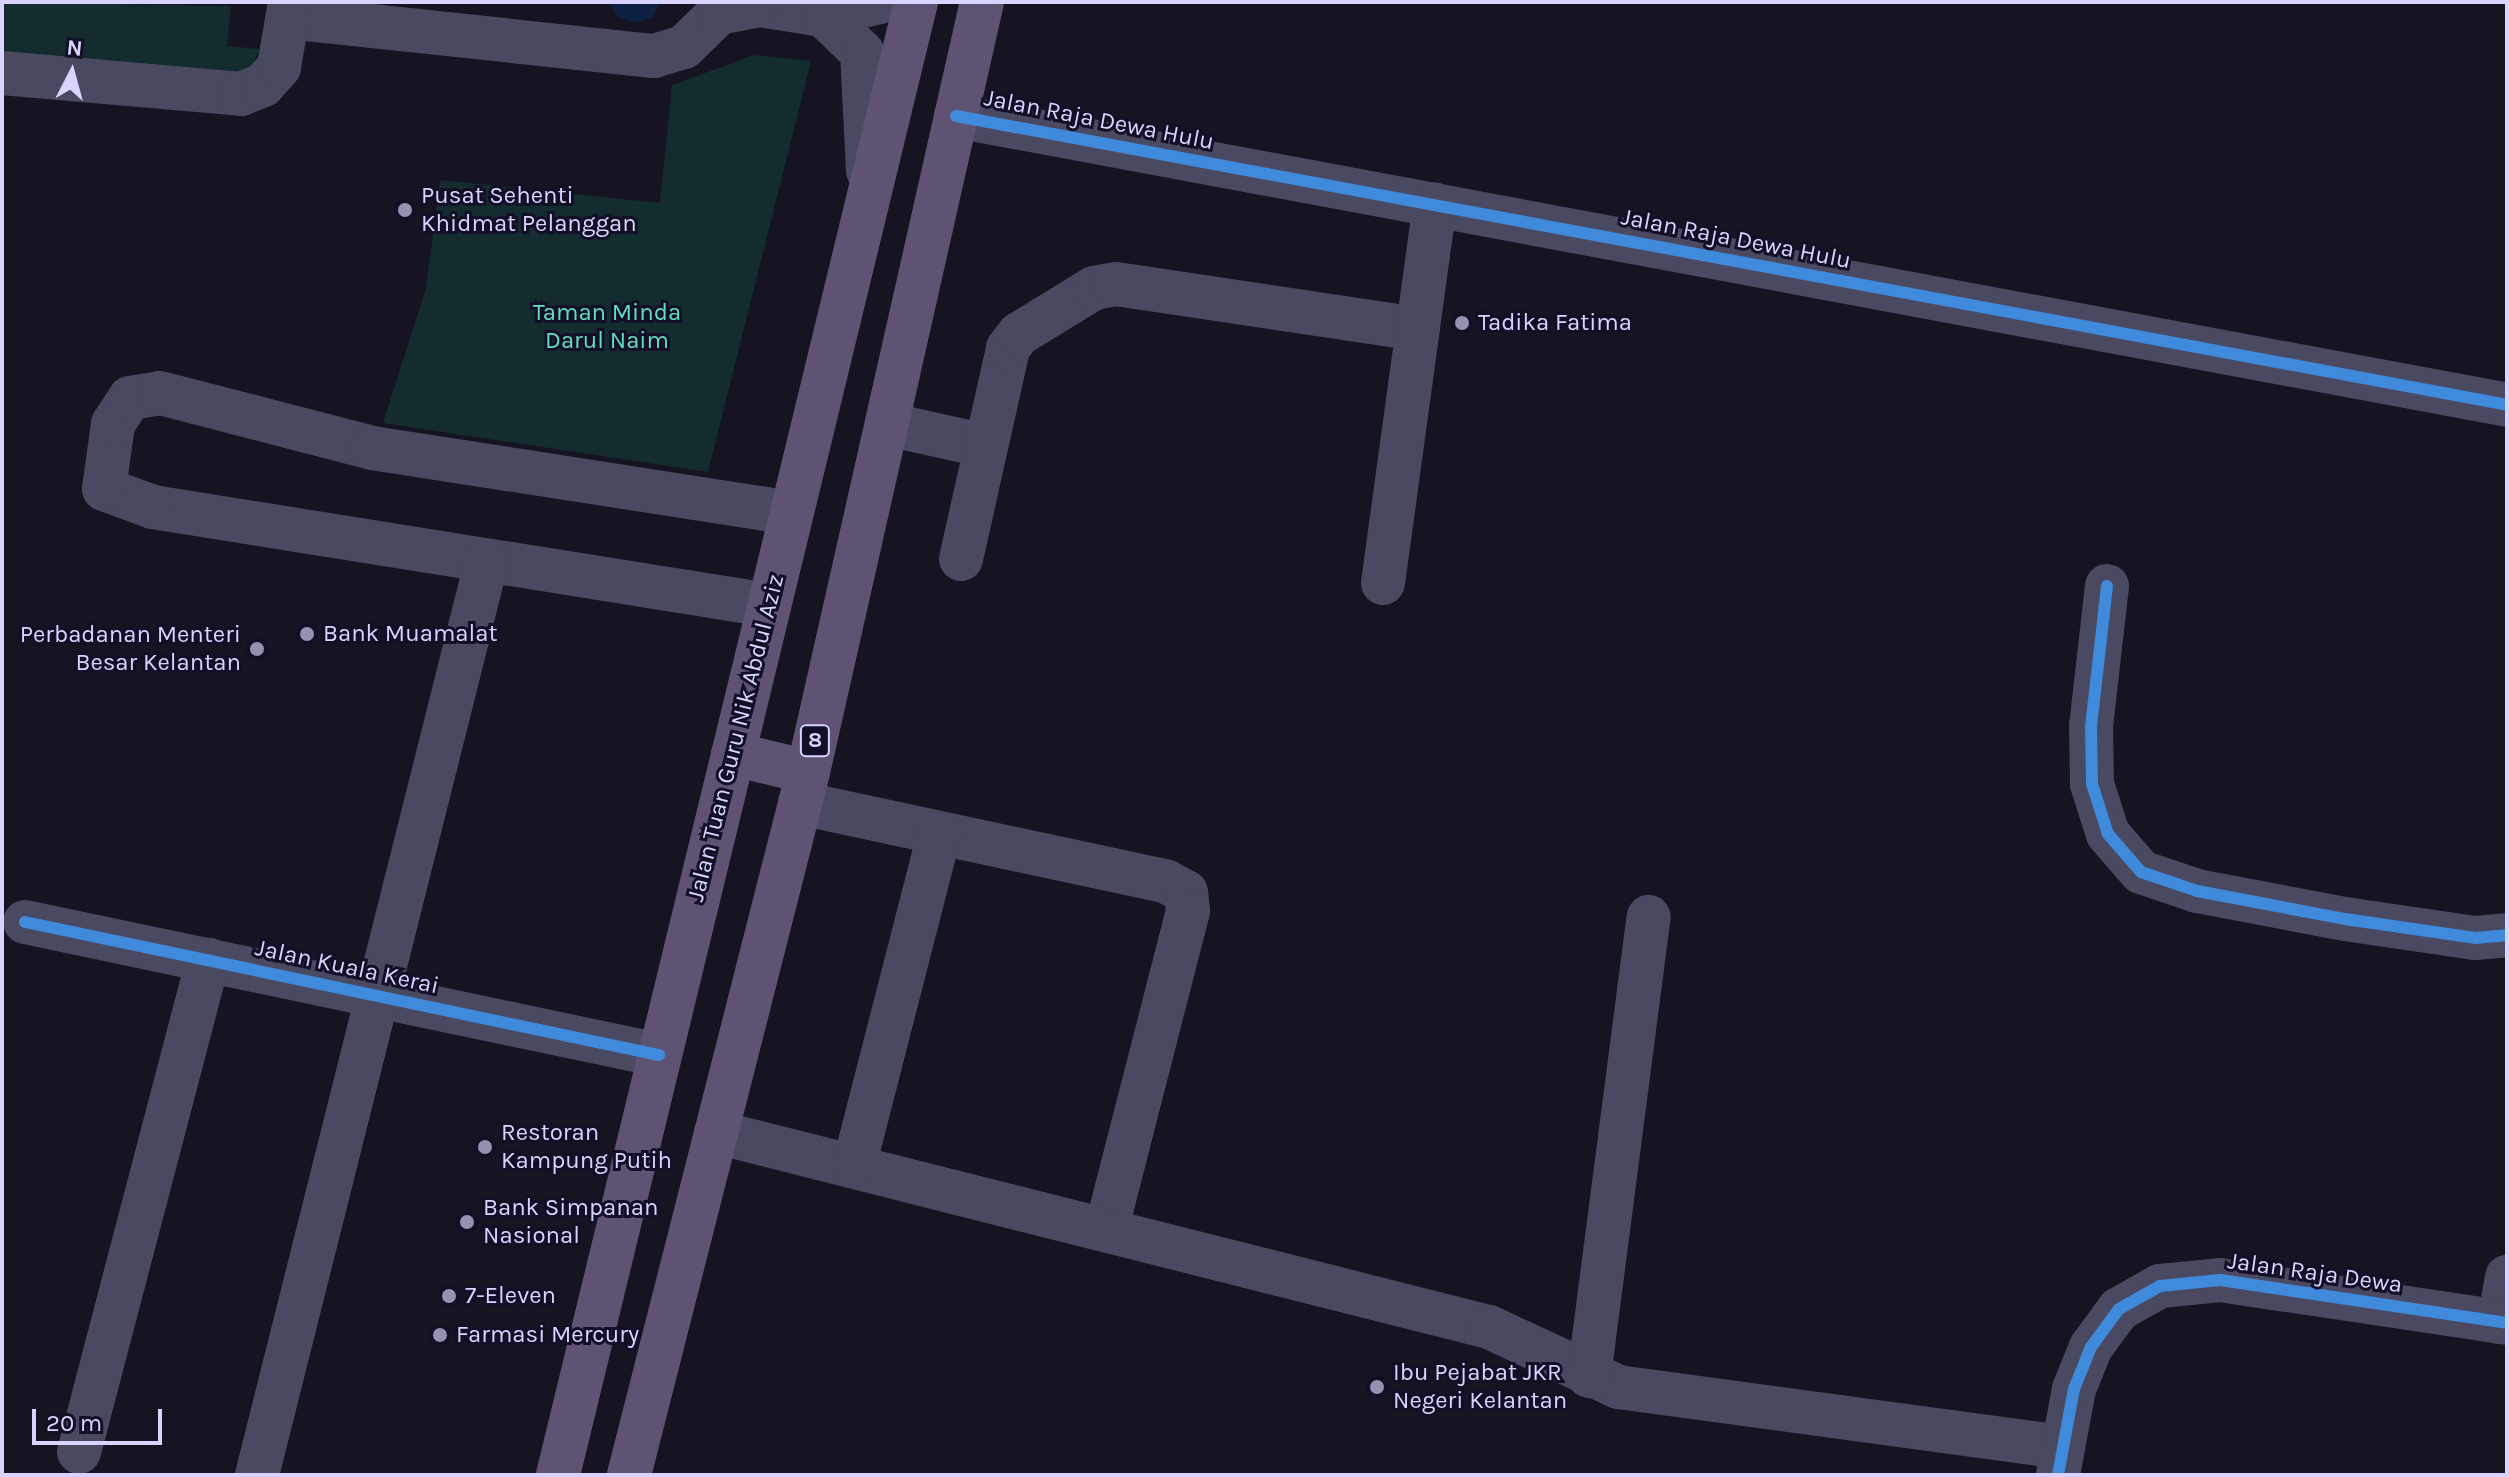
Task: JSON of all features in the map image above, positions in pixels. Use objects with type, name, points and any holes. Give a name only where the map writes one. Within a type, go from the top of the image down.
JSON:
[{"type":"main road","name":"Jalan Tuan Guru Nik Abdul Aziz","points":[[558,1475],[916,2]]},
{"type":"main road","name":"8","points":[[629,1475],[804,787],[982,2]]},
{"type":"main road","points":[[733,754],[804,787]]},
{"type":"street","points":[[2,73],[241,94],[263,85],[279,67],[289,10],[654,56],[684,47],[719,13],[747,4],[823,15],[880,2]]},
{"type":"street","points":[[823,15],[862,52],[868,193]]},
{"type":"street","name":"Jalan Raja Dewa Hulu","points":[[956,116],[2507,405]]},
{"type":"street","points":[[1383,583],[1435,205]]},
{"type":"street","points":[[961,559],[1012,340],[1108,283],[1418,329]]},
{"type":"street","points":[[768,605],[139,503],[104,489],[113,424],[130,398],[160,393],[372,448],[790,513]]},
{"type":"street","points":[[887,424],[986,446]]},
{"type":"street","points":[[257,1475],[487,560]]},
{"type":"street","points":[[2107,586],[2091,726],[2092,784],[2108,834],[2141,872],[2197,891],[2345,919],[2475,938],[2507,935]]},
{"type":"street","points":[[804,787],[939,834],[1167,882],[1186,892],[1188,911],[1106,1230]]},
{"type":"street","points":[[854,1166],[939,834]]},
{"type":"street","points":[[1589,1376],[1649,917]]},
{"type":"street","name":"Jalan Kuala Kerai","points":[[25,922],[659,1055]]},
{"type":"street","points":[[79,1452],[208,960]]},
{"type":"street","points":[[716,1132],[1489,1327],[1618,1387],[2060,1461]]},
{"type":"street","name":"Jalan Raja Dewa","points":[[2060,1461],[2074,1389],[2091,1347],[2119,1309],[2160,1286],[2220,1280],[2503,1323],[2507,1277]]},
{"type":"green space","points":[[2,2],[231,6],[227,46],[260,49],[249,73],[2,54]]},
{"type":"green space","name":"Taman Minda Darul Naim","points":[[754,55],[811,61],[708,472],[383,423],[426,288],[440,180],[660,203],[672,85]]},
{"type":"water","points":[[609,2],[660,2],[652,17],[636,23],[618,17]]},
{"type":"cycle path","points":[[956,116],[2507,405]]},
{"type":"cycle path","points":[[2107,586],[2091,726],[2092,784],[2108,834],[2141,872],[2197,891],[2345,919],[2475,938],[2507,935]]},
{"type":"cycle path","points":[[25,922],[659,1055]]},
{"type":"cycle path","points":[[2058,1475],[2074,1389],[2091,1347],[2119,1309],[2160,1286],[2220,1280],[2507,1323]]},
{"type":"place","name":"Pusat Sehenti Khidmat Pelanggan","points":[[405,210]]},
{"type":"place","name":"Tadika Fatima","points":[[1462,323]]},
{"type":"place","name":"Bank Muamalat","points":[[307,634]]},
{"type":"place","name":"Perbadanan Menteri Besar Kelantan","points":[[257,649]]},
{"type":"place","name":"Restoran Kampung Putih","points":[[485,1147]]},
{"type":"place","name":"Bank Simpanan Nasional","points":[[467,1222]]},
{"type":"place","name":"7-Eleven","points":[[449,1296]]},
{"type":"place","name":"Farmasi Mercury","points":[[440,1335]]},
{"type":"place","name":"Ibu Pejabat JKR Negeri Kelantan","points":[[1377,1387]]}]
